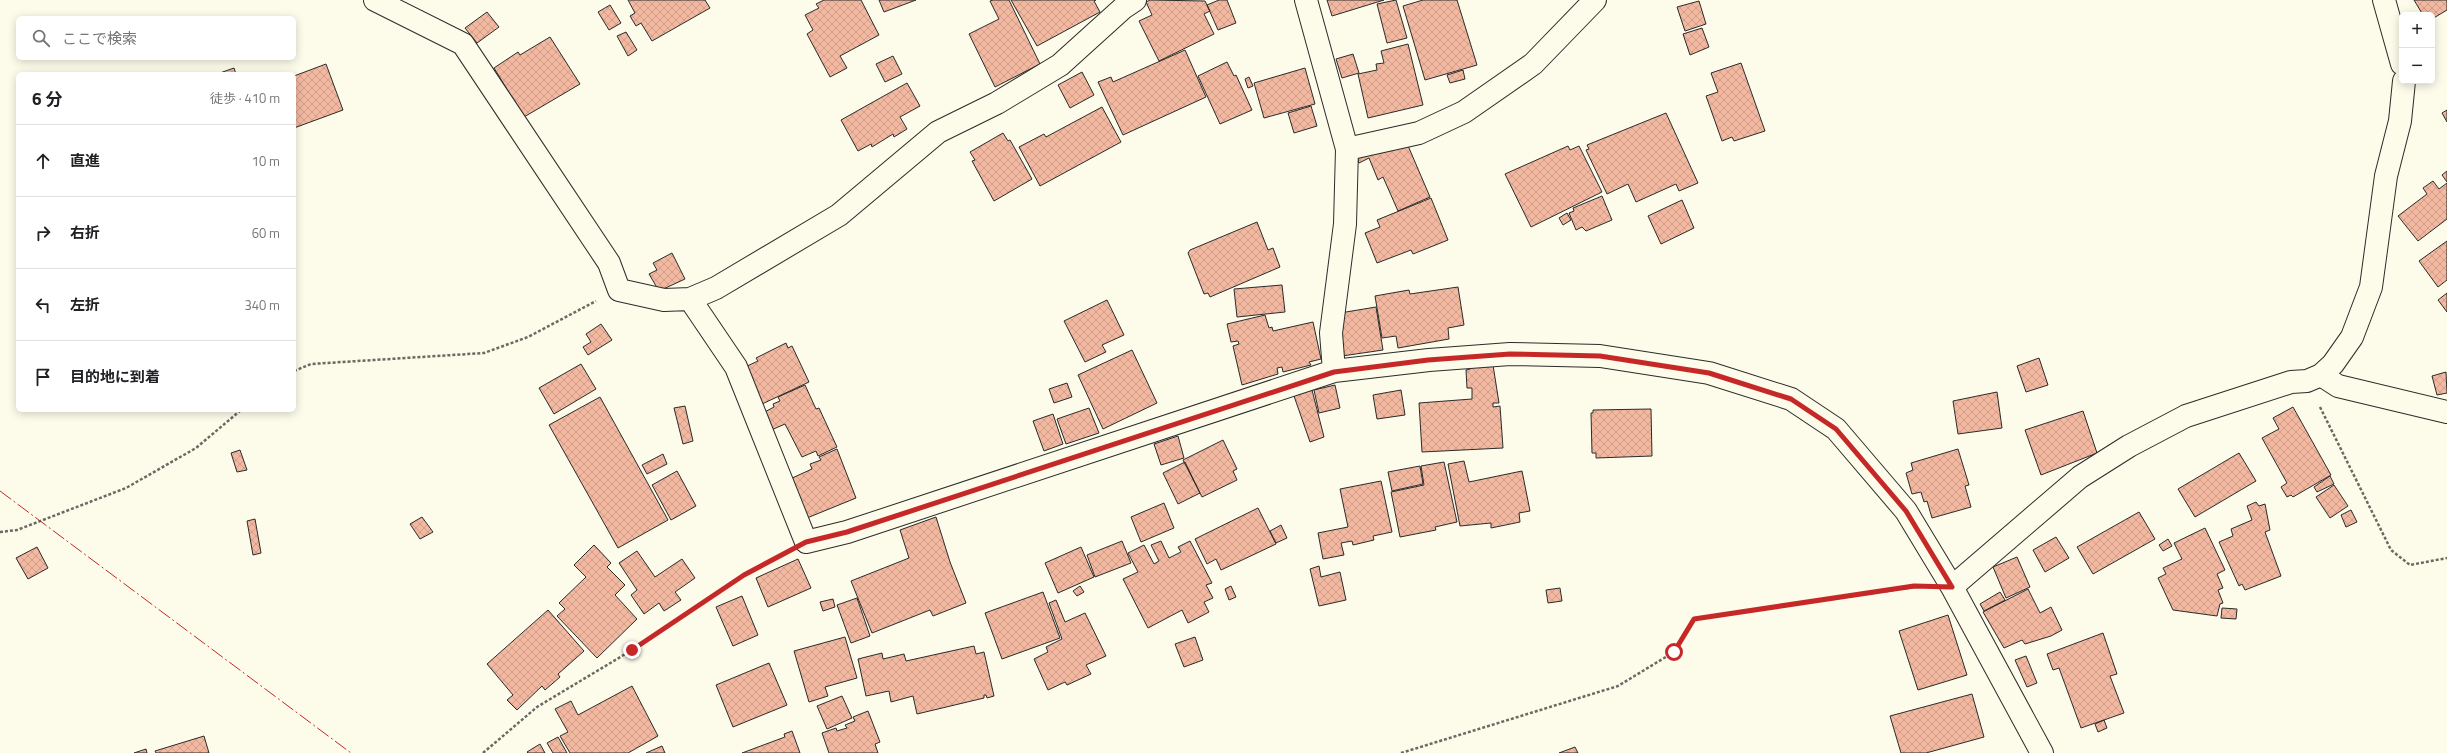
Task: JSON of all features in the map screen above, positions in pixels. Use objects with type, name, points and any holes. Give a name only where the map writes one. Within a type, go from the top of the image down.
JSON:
[{"type":"street","points":[[386,2],[463,44],[609,262],[619,290],[664,300],[690,298],[716,288],[839,215],[938,132],[997,103],[1060,64],[1123,8],[1135,0]]},
{"type":"street","points":[[1306,0],[1347,149],[1345,224],[1331,333],[1334,372]]},
{"type":"street","points":[[1347,149],[1419,133],[1464,112],[1533,64],[1595,0]]},
{"type":"street","points":[[2384,0],[2399,53]]},
{"type":"street","points":[[1952,587],[2080,478],[2129,446],[2186,416],[2291,382],[2314,378],[2333,364],[2352,337],[2371,287],[2386,176],[2400,121],[2404,84]]},
{"type":"street","points":[[690,298],[736,367],[806,542],[847,532],[1334,372],[1428,360],[1503,355],[1600,356],[1709,373],[1791,399],[1836,429],[1906,511],[1952,587],[2042,753]]},
{"type":"street","points":[[2314,378],[2338,386],[2447,412]]},
{"type":"path","points":[[296,370],[311,364],[484,353],[528,337],[619,290]]},
{"type":"path","points":[[2314,378],[2391,550],[2410,565],[2447,558]]},
{"type":"path","points":[[0,532],[17,530],[126,488],[196,448],[239,412]]},
{"type":"path","points":[[483,753],[537,707],[632,650],[744,575],[806,542]]},
{"type":"path","points":[[1401,753],[1618,686],[1674,652],[1694,619],[1914,586],[1952,587]]},
{"type":"building","points":[[628,0],[705,0],[710,8],[652,41],[641,23],[636,26],[630,16],[635,13]]},
{"type":"building","points":[[824,0],[861,0],[879,35],[840,56],[847,68],[830,77],[807,34],[813,30],[805,15],[819,8],[816,4]]},
{"type":"building","points":[[879,0],[916,0],[884,12]]},
{"type":"building","points":[[1009,0],[1040,64],[995,87],[969,34],[999,19],[990,1]]},
{"type":"building","points":[[1011,0],[1096,0],[1094,1],[1100,12],[1037,46]]},
{"type":"building","points":[[1150,0],[1205,1],[1210,11],[1204,14],[1214,34],[1159,61],[1139,21],[1152,15],[1146,2]]},
{"type":"building","points":[[1219,0],[1227,0],[1236,23],[1218,30],[1207,5]]},
{"type":"building","points":[[1327,0],[1384,0],[1332,16]]},
{"type":"building","points":[[1396,0],[1407,38],[1387,43],[1377,4]]},
{"type":"building","points":[[1423,0],[1457,0],[1477,65],[1425,80],[1403,6]]},
{"type":"building","points":[[2414,0],[2447,0],[2447,10],[2435,17],[2435,12],[2421,12]]},
{"type":"building","points":[[1699,1],[1706,24],[1685,31],[1677,7]]},
{"type":"building","points":[[610,5],[621,23],[609,30],[598,12]]},
{"type":"building","points":[[487,12],[499,27],[477,43],[465,28]]},
{"type":"building","points":[[1702,28],[1709,47],[1690,55],[1683,34]]},
{"type":"building","points":[[626,32],[637,50],[628,56],[617,36]]},
{"type":"building","points":[[550,37],[580,84],[524,117],[494,68],[518,52],[520,55]]},
{"type":"building","points":[[1408,44],[1423,105],[1368,118],[1358,74],[1377,70],[1376,64],[1384,63],[1381,51]]},
{"type":"building","points":[[1185,50],[1206,97],[1123,135],[1098,82],[1111,77],[1113,82]]},
{"type":"building","points":[[1353,54],[1359,73],[1342,78],[1336,59]]},
{"type":"building","points":[[893,56],[902,74],[885,82],[876,64]]},
{"type":"building","points":[[1227,62],[1234,76],[1236,75],[1252,110],[1220,124],[1198,76]]},
{"type":"building","points":[[1741,63],[1765,131],[1734,141],[1732,137],[1722,141],[1706,96],[1718,92],[1711,73]]},
{"type":"building","points":[[326,64],[343,110],[296,127],[296,75]]},
{"type":"building","points":[[234,68],[235,72],[223,72]]},
{"type":"building","points":[[1305,68],[1315,104],[1264,118],[1254,83]]},
{"type":"building","points":[[1463,70],[1465,79],[1450,83],[1447,75]]},
{"type":"building","points":[[1082,72],[1094,95],[1070,108],[1058,85]]},
{"type":"building","points":[[1249,77],[1253,86],[1248,88],[1245,79]]},
{"type":"building","points":[[907,83],[920,106],[900,117],[907,129],[894,137],[893,134],[872,147],[871,144],[858,151],[841,120]]},
{"type":"building","points":[[1311,106],[1317,126],[1294,133],[1288,113]]},
{"type":"building","points":[[1102,107],[1121,142],[1040,186],[1019,147],[1044,134],[1046,137]]},
{"type":"building","points":[[2447,110],[2447,122],[2442,113]]},
{"type":"building","points":[[1666,113],[1698,183],[1679,191],[1676,184],[1636,202],[1628,184],[1607,194],[1586,150],[1589,149],[1587,145]]},
{"type":"building","points":[[1003,133],[1008,141],[1010,140],[1032,179],[994,201],[972,161],[975,160],[970,152]]},
{"type":"building","points":[[1406,141],[1430,197],[1398,211],[1383,177],[1378,180],[1369,158],[1359,163],[1356,154]]},
{"type":"building","points":[[1568,146],[1570,150],[1579,146],[1602,192],[1531,227],[1505,174]]},
{"type":"building","points":[[2447,171],[2447,182],[2442,175]]},
{"type":"building","points":[[2433,181],[2439,189],[2447,183],[2447,219],[2418,241],[2398,216],[2427,194],[2423,188]]},
{"type":"building","points":[[1602,196],[1612,220],[1586,231],[1582,227],[1576,230],[1569,213],[1574,211],[1573,208]]},
{"type":"building","points":[[1431,198],[1448,240],[1413,254],[1411,250],[1377,263],[1365,233],[1380,227],[1377,220]]},
{"type":"building","points":[[1682,200],[1694,228],[1661,244],[1648,216]]},
{"type":"building","points":[[1567,213],[1571,220],[1563,225],[1559,218]]},
{"type":"building","points":[[1257,222],[1268,250],[1273,248],[1280,267],[1210,297],[1208,293],[1204,294],[1188,253],[1190,250]]},
{"type":"building","points":[[2447,241],[2447,280],[2438,287],[2419,261]]},
{"type":"building","points":[[672,253],[685,279],[659,291],[649,274],[657,270],[653,263]]},
{"type":"building","points":[[1282,285],[1285,312],[1237,317],[1234,289]]},
{"type":"building","points":[[1458,287],[1464,325],[1448,328],[1449,339],[1398,348],[1396,336],[1382,338],[1375,296],[1409,290],[1410,294]]},
{"type":"building","points":[[2447,293],[2447,312],[2438,300]]},
{"type":"building","points":[[1107,300],[1124,335],[1102,345],[1106,352],[1085,362],[1064,321]]},
{"type":"building","points":[[1376,307],[1383,350],[1342,356],[1337,324],[1340,313]]},
{"type":"building","points":[[1265,315],[1269,328],[1272,327],[1273,331],[1313,322],[1321,359],[1309,362],[1311,365],[1283,372],[1282,367],[1277,368],[1278,374],[1242,385],[1233,346],[1239,344],[1238,341],[1231,342],[1227,324]]},
{"type":"building","points":[[601,324],[612,340],[588,355],[583,347],[591,342],[586,334]]},
{"type":"building","points":[[786,343],[788,348],[792,346],[809,382],[762,404],[745,367],[758,361],[756,358]]},
{"type":"building","points":[[1132,350],[1157,403],[1103,429],[1078,375]]},
{"type":"building","points":[[2039,358],[2048,385],[2026,392],[2017,366]]},
{"type":"building","points":[[581,364],[596,389],[554,414],[539,388]]},
{"type":"building","points":[[1493,365],[1499,403],[1493,403],[1493,407],[1500,406],[1503,448],[1422,452],[1419,403],[1472,399],[1472,388],[1467,388],[1466,370],[1470,369],[1470,366]]},
{"type":"building","points":[[2446,372],[2447,393],[2437,395],[2432,376]]},
{"type":"building","points":[[1067,383],[1072,397],[1054,403],[1049,389]]},
{"type":"building","points":[[805,385],[816,409],[819,408],[837,447],[818,456],[816,451],[802,457],[785,424],[769,431],[761,414],[774,407],[773,404],[780,401],[778,397]]},
{"type":"building","points":[[1335,385],[1340,408],[1319,413],[1314,390]]},
{"type":"building","points":[[1312,390],[1324,437],[1310,442],[1294,396]]},
{"type":"building","points":[[1401,390],[1405,415],[1377,419],[1373,395]]},
{"type":"building","points":[[1997,392],[2002,428],[1958,434],[1953,401]]},
{"type":"building","points":[[600,397],[668,520],[618,548],[549,425]]},
{"type":"building","points":[[685,406],[693,441],[683,444],[674,408]]},
{"type":"building","points":[[2293,407],[2331,475],[2293,497],[2291,495],[2287,497],[2281,487],[2287,483],[2262,438],[2279,429],[2273,418]]},
{"type":"building","points":[[1089,408],[1099,433],[1066,444],[1057,419]]},
{"type":"building","points":[[1651,409],[1652,456],[1596,458],[1596,453],[1592,453],[1591,413],[1593,413],[1593,410]]},
{"type":"building","points":[[2083,411],[2097,453],[2041,475],[2025,430]]},
{"type":"building","points":[[1053,414],[1063,444],[1044,451],[1033,421]]},
{"type":"building","points":[[1178,436],[1184,458],[1161,465],[1154,444]]},
{"type":"building","points":[[1223,440],[1237,469],[1233,471],[1237,480],[1202,497],[1183,460]]},
{"type":"building","points":[[837,449],[856,498],[807,518],[790,479],[812,469],[810,464],[821,460],[819,457]]},
{"type":"building","points":[[1958,449],[1969,485],[1965,486],[1971,507],[1932,518],[1927,501],[1924,502],[1921,492],[1912,494],[1906,473],[1913,470],[1911,463]]},
{"type":"building","points":[[240,450],[247,470],[237,472],[231,453]]},
{"type":"building","points":[[2239,453],[2256,481],[2195,517],[2178,489]]},
{"type":"building","points":[[663,454],[667,464],[647,474],[642,465]]},
{"type":"building","points":[[1464,461],[1469,482],[1522,471],[1530,511],[1519,513],[1520,522],[1491,528],[1491,523],[1460,526],[1448,464]]},
{"type":"building","points":[[1185,462],[1200,493],[1178,504],[1163,473]]},
{"type":"building","points":[[1444,462],[1457,522],[1435,527],[1436,530],[1400,537],[1391,492],[1424,485],[1421,466]]},
{"type":"building","points":[[1420,466],[1423,484],[1392,491],[1388,472]]},
{"type":"building","points":[[677,471],[696,506],[671,520],[652,485]]},
{"type":"building","points":[[2330,476],[2334,484],[2317,492],[2314,487]]},
{"type":"building","points":[[1381,481],[1392,532],[1373,536],[1374,540],[1353,545],[1352,541],[1341,543],[1344,555],[1323,559],[1318,533],[1348,527],[1340,489]]},
{"type":"building","points":[[2334,485],[2348,506],[2330,518],[2316,497]]},
{"type":"building","points":[[2256,502],[2259,506],[2265,504],[2270,530],[2265,532],[2281,576],[2245,590],[2242,584],[2239,586],[2219,542],[2233,536],[2231,529],[2252,520],[2247,506]]},
{"type":"building","points":[[1164,503],[1174,528],[1141,542],[1131,517]]},
{"type":"building","points":[[1258,508],[1276,544],[1221,570],[1216,559],[1207,564],[1195,539]]},
{"type":"building","points":[[2351,510],[2357,522],[2346,527],[2341,515]]},
{"type":"building","points":[[2139,512],[2155,539],[2093,574],[2077,547]]},
{"type":"building","points":[[422,517],[433,532],[420,539],[410,524]]},
{"type":"building","points":[[936,517],[950,562],[966,603],[933,616],[930,610],[872,633],[851,581],[909,558],[900,530]]},
{"type":"building","points":[[255,519],[261,553],[253,555],[247,521]]},
{"type":"building","points":[[1281,525],[1287,538],[1276,543],[1270,531]]},
{"type":"building","points":[[2205,528],[2225,570],[2217,574],[2223,588],[2218,590],[2223,603],[2220,604],[2217,616],[2173,610],[2158,578],[2166,574],[2163,568],[2182,559],[2174,543]]},
{"type":"building","points":[[2056,537],[2069,558],[2045,572],[2033,550]]},
{"type":"building","points":[[2168,539],[2172,546],[2163,551],[2159,545]]},
{"type":"building","points":[[1122,541],[1131,563],[1095,577],[1087,555]]},
{"type":"building","points":[[1161,541],[1169,558],[1181,552],[1178,547],[1190,541],[1212,583],[1206,585],[1213,598],[1204,602],[1209,612],[1188,623],[1182,610],[1148,628],[1123,579],[1138,572],[1128,553],[1144,545],[1154,564],[1159,561],[1151,545]]},
{"type":"building","points":[[594,545],[611,563],[607,567],[625,585],[615,595],[637,619],[597,658],[557,616],[565,609],[559,603],[586,577],[574,565]]},
{"type":"building","points":[[37,547],[48,568],[28,579],[16,558]]},
{"type":"building","points":[[1081,547],[1094,577],[1058,593],[1045,563]]},
{"type":"building","points":[[637,551],[655,577],[682,559],[695,578],[675,592],[681,600],[664,611],[659,603],[644,614],[631,595],[637,590],[619,563]]},
{"type":"building","points":[[2017,557],[2030,587],[2006,598],[1993,567]]},
{"type":"building","points":[[798,559],[811,588],[768,607],[756,578]]},
{"type":"building","points":[[1319,566],[1321,577],[1340,572],[1346,600],[1319,606],[1310,569]]},
{"type":"building","points":[[1080,586],[1084,592],[1077,596],[1073,591]]},
{"type":"building","points":[[1231,586],[1236,597],[1229,600],[1225,589]]},
{"type":"building","points":[[1560,588],[1562,601],[1548,603],[1546,590]]},
{"type":"building","points":[[2028,589],[2040,613],[2051,607],[2062,630],[2051,636],[2025,644],[2022,640],[2004,648],[1983,612]]},
{"type":"building","points":[[1043,592],[1060,638],[1002,659],[985,613]]},
{"type":"building","points":[[2000,592],[2005,600],[1984,611],[1980,604]]},
{"type":"building","points":[[742,596],[758,635],[733,646],[716,607]]},
{"type":"building","points":[[857,598],[870,636],[851,643],[837,605]]},
{"type":"building","points":[[833,599],[835,607],[823,611],[820,602]]},
{"type":"building","points":[[1056,600],[1065,622],[1085,613],[1106,656],[1086,665],[1091,674],[1067,685],[1065,682],[1048,690],[1034,659],[1048,652],[1046,647],[1062,639],[1049,603]]},
{"type":"building","points":[[2222,608],[2237,609],[2236,619],[2221,618]]},
{"type":"building","points":[[548,610],[584,651],[558,674],[560,677],[545,690],[542,686],[517,710],[507,700],[513,695],[487,664]]},
{"type":"building","points":[[1948,615],[1967,675],[1918,690],[1899,631]]},
{"type":"building","points":[[2103,633],[2117,674],[2110,676],[2124,713],[2081,728],[2059,668],[2053,670],[2047,654]]},
{"type":"building","points":[[845,637],[857,678],[825,687],[828,696],[809,702],[794,651]]},
{"type":"building","points":[[1195,637],[1203,660],[1184,667],[1175,644]]},
{"type":"building","points":[[974,646],[976,654],[984,652],[994,696],[987,698],[986,695],[984,695],[984,698],[917,714],[913,696],[891,702],[889,691],[866,696],[858,659],[882,653],[883,659],[904,654],[906,661]]},
{"type":"building","points":[[2026,656],[2037,683],[2027,687],[2015,660]]},
{"type":"building","points":[[769,663],[787,705],[733,727],[716,685]]},
{"type":"building","points":[[632,686],[658,736],[628,753],[570,753],[560,736],[568,732],[555,709],[571,701],[578,715]]},
{"type":"building","points":[[1972,694],[1984,737],[1926,753],[1901,753],[1890,716]]},
{"type":"building","points":[[842,696],[852,718],[827,729],[817,706]]},
{"type":"building","points":[[868,711],[880,742],[875,744],[878,753],[829,753],[822,733],[836,728],[837,731],[847,728],[845,725],[855,721],[853,717]]},
{"type":"building","points":[[2104,720],[2107,728],[2098,732],[2095,724]]},
{"type":"building","points":[[792,731],[800,753],[742,753],[785,737],[784,734]]},
{"type":"building","points":[[204,736],[209,753],[156,753],[155,751]]},
{"type":"building","points":[[558,737],[567,753],[553,753],[547,743]]},
{"type":"building","points":[[540,744],[545,753],[527,752]]},
{"type":"building","points":[[662,746],[665,753],[646,753]]},
{"type":"building","points":[[1575,747],[1578,753],[1559,753]]},
{"type":"building","points":[[146,749],[147,753],[134,753]]},
{"type":"power","points":[[0,491],[351,753]]},
{"type":"route","points":[[632,650],[744,575],[806,542],[847,532],[1334,372],[1428,360],[1510,354],[1600,356],[1709,373],[1791,399],[1836,429],[1906,511],[1952,587],[1914,586],[1694,619],[1674,652]]}]
